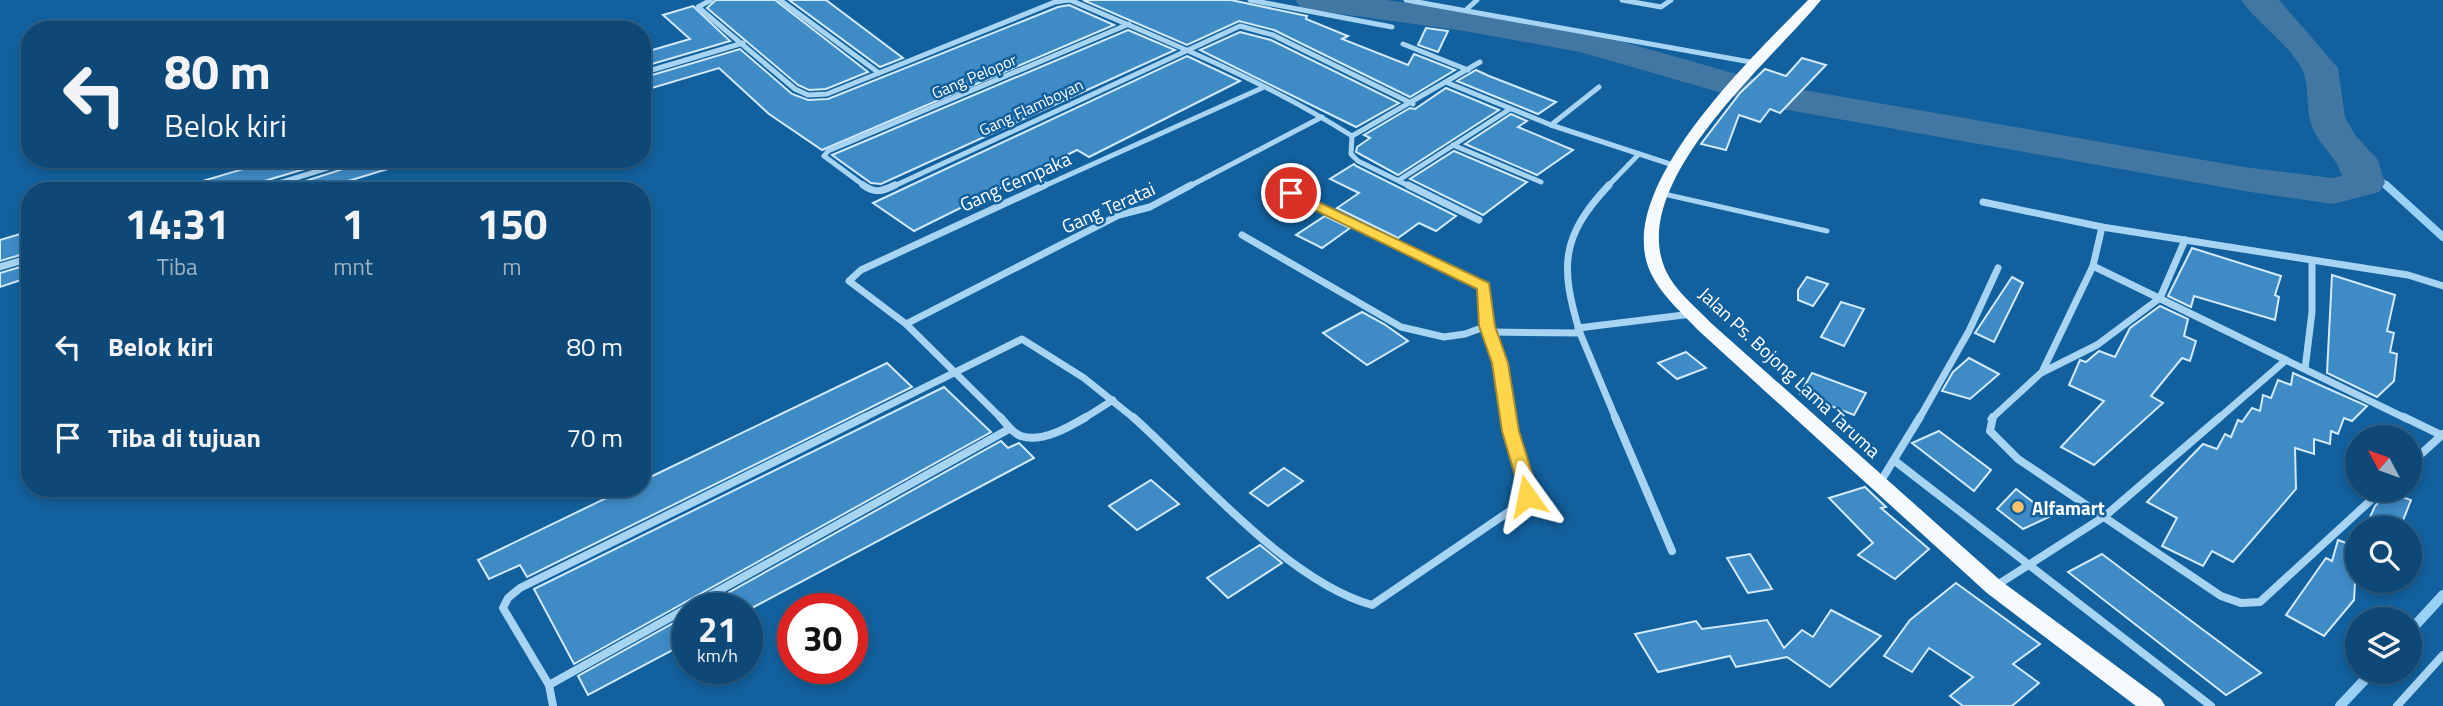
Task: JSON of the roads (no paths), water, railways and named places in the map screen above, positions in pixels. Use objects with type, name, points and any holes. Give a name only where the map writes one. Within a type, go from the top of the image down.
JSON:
[{"type":"main road","name":"Jalan Ps. Bojong Lama Taruma","points":[[1815,0],[1726,97],[1673,165],[1661,193],[1651,237],[1654,262],[1667,284],[1693,314],[1994,587],[2152,706]]},
{"type":"street","points":[[710,0],[698,7],[795,89],[808,95],[827,94],[1055,2],[1070,0],[1188,50],[1322,117],[1352,136]]},
{"type":"street","points":[[780,0],[879,73]]},
{"type":"street","points":[[1250,0],[1392,27]]},
{"type":"street","points":[[1406,0],[1467,9],[1754,67]]},
{"type":"street","points":[[1446,6],[1454,0]]},
{"type":"street","points":[[1467,9],[1477,0]]},
{"type":"street","points":[[1622,0],[1655,7],[1665,6],[1671,0]]},
{"type":"street","name":"Gang Pelopor","points":[[886,189],[871,191],[824,156],[828,150],[1129,23]]},
{"type":"street","name":"Gang Flamboyan","points":[[886,189],[1240,26],[1256,28],[1413,104]]},
{"type":"street","points":[[651,70],[743,43]]},
{"type":"street","points":[[1403,44],[1468,70]]},
{"type":"street","points":[[1352,136],[1413,104],[1480,62]]},
{"type":"street","points":[[1448,83],[1551,124],[1673,165]]},
{"type":"street","points":[[1551,124],[1599,87]]},
{"type":"street","name":"Gang Cempaka","points":[[906,324],[849,281],[853,276],[1017,196],[1103,161],[1262,88]]},
{"type":"street","points":[[1399,180],[1510,109]]},
{"type":"street","name":"Gang Teratai","points":[[906,324],[1119,215],[1150,207],[1322,117]]},
{"type":"street","points":[[1352,136],[1350,155],[1479,220]]},
{"type":"street","points":[[1453,145],[1541,182]]},
{"type":"street","points":[[1639,154],[1574,226],[1566,247],[1563,269],[1579,330],[1672,551]]},
{"type":"street","points":[[282,182],[328,168]]},
{"type":"street","points":[[553,706],[549,685],[503,608],[508,598],[520,587],[1011,343],[1029,341],[1113,400],[1249,526],[1338,594],[1372,605],[1526,499],[1527,486],[1511,431],[1500,363],[1488,329],[1484,286],[1291,193]]},
{"type":"street","points":[[1983,202],[2102,227],[2408,275],[2443,286]]},
{"type":"street","points":[[2042,372],[2093,266],[2102,227]]},
{"type":"street","points":[[1242,235],[1401,327],[1436,338],[1461,336],[1488,329],[1579,330],[1693,314]]},
{"type":"street","points":[[2185,240],[2160,298],[2097,345],[2042,372],[1991,419],[1990,431],[2018,459],[2221,596],[2251,603],[2260,601],[2369,502]]},
{"type":"street","points":[[0,267],[21,261]]},
{"type":"street","points":[[2305,369],[2312,312],[2312,262]]},
{"type":"street","points":[[2093,266],[2442,434],[2422,453]]},
{"type":"street","points":[[1880,484],[1983,307],[1998,268]]},
{"type":"street","points":[[906,324],[1019,436],[1047,436],[1113,400]]},
{"type":"street","points":[[1994,587],[2105,516],[2286,360]]},
{"type":"street","points":[[549,685],[1009,429]]},
{"type":"street","points":[[1895,461],[2027,566],[2211,706]]},
{"type":"street","points":[[2398,706],[2443,655]]},
{"type":"lane","points":[[1661,193],[1827,231]]},
{"type":"waterway","points":[[1312,0],[1465,21],[1585,42],[1771,96],[2244,179],[2333,191],[2364,183],[2358,160],[2338,141],[2326,117],[2325,91],[2320,68],[2275,13],[2258,0]]},
{"type":"waterway","points":[[2358,160],[2388,187]]},
{"type":"waterway","points":[[2386,185],[2443,237]]},
{"type":"waterway","points":[[2422,618],[2443,595]]},
{"type":"waterway","points":[[2340,706],[2361,684]]},
{"type":"place","name":"Alfamart","points":[[2018,507]]}]
